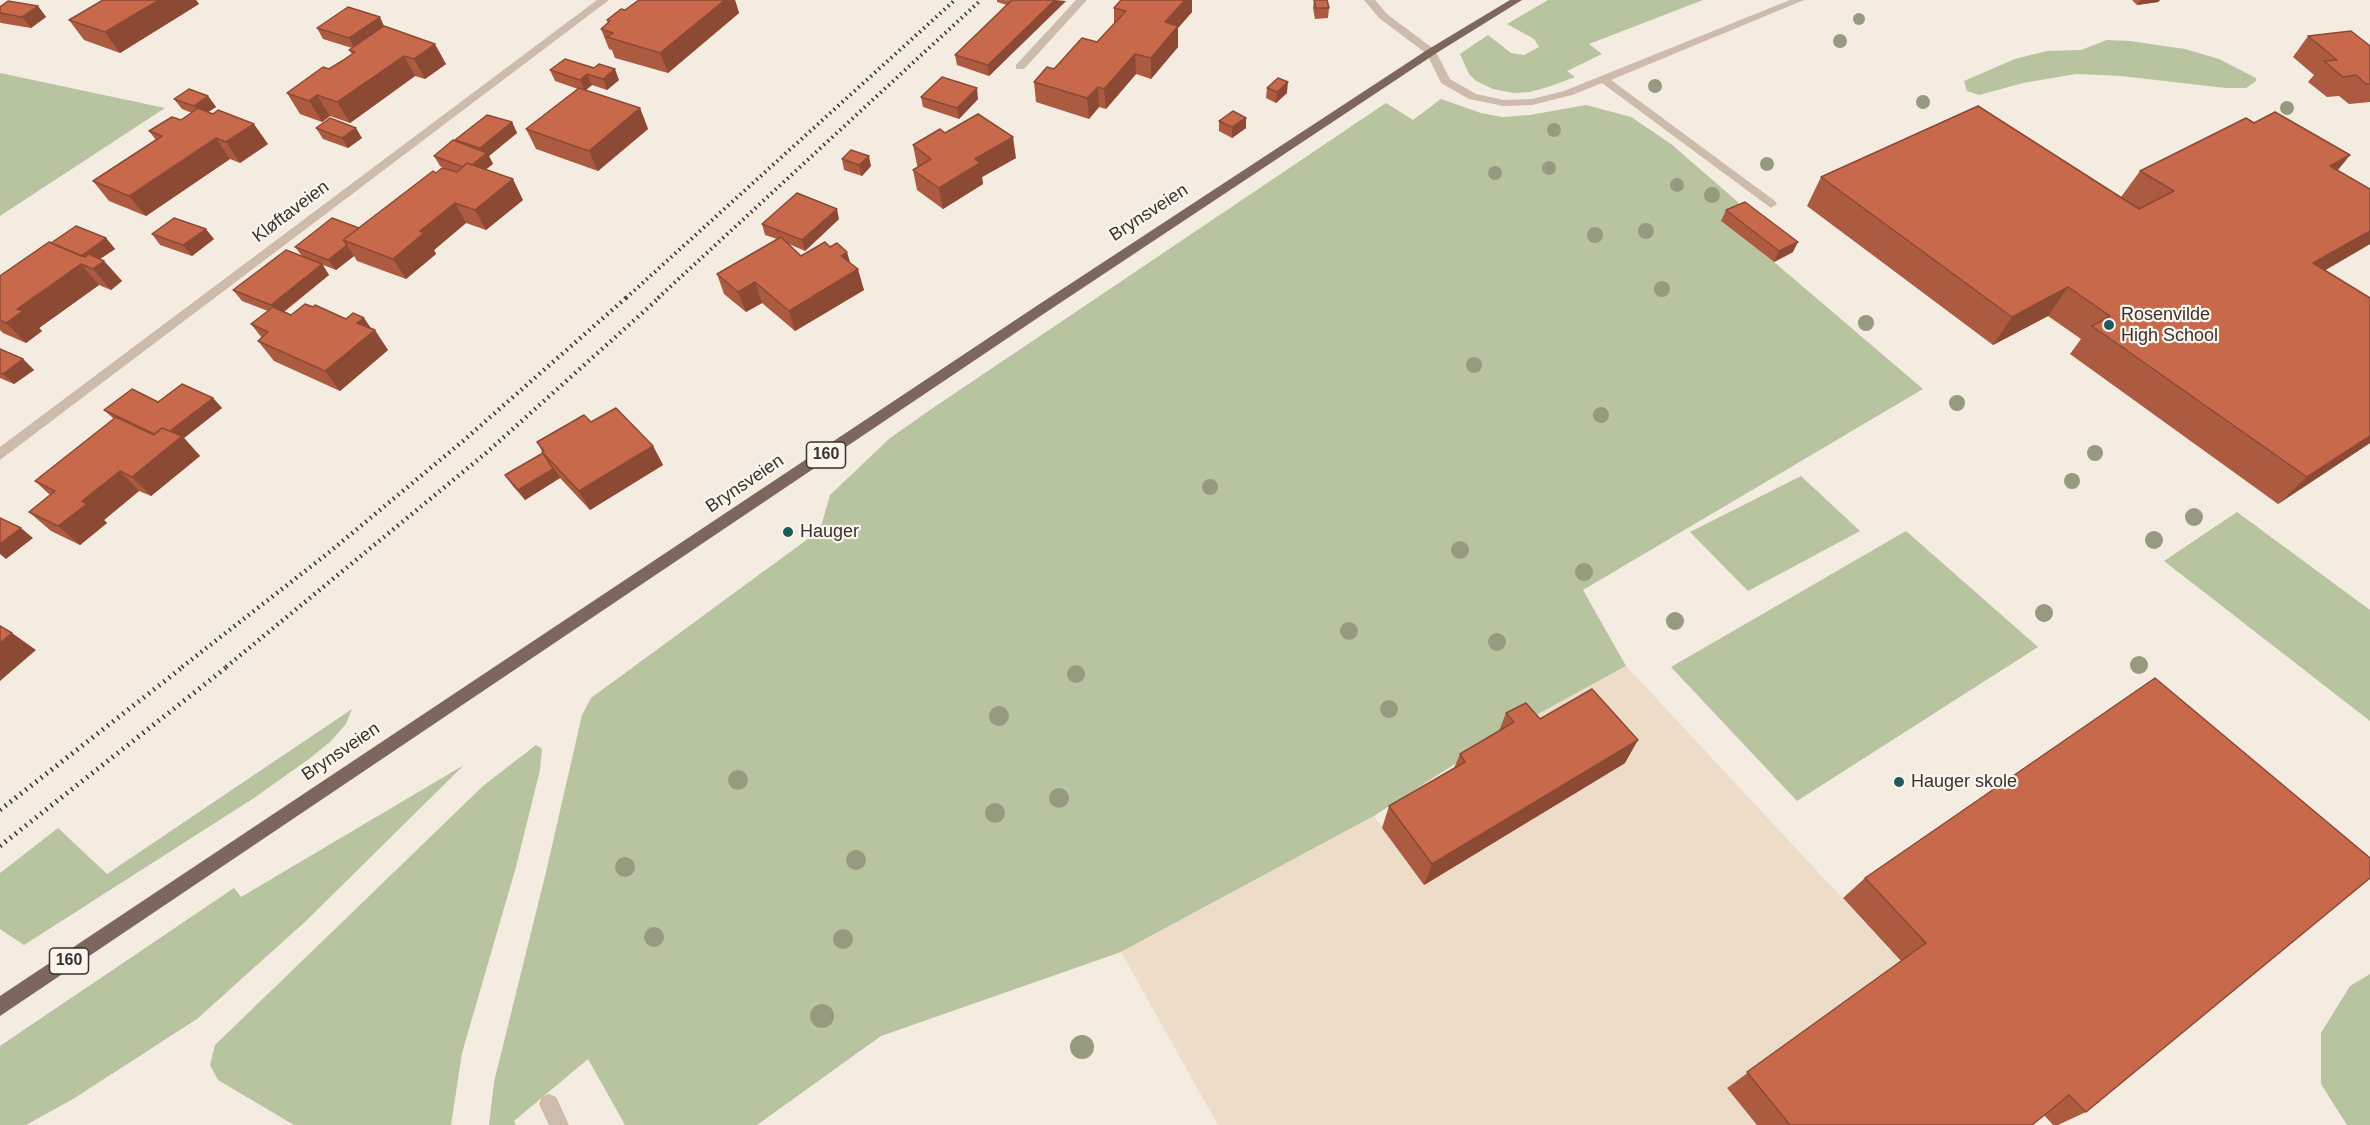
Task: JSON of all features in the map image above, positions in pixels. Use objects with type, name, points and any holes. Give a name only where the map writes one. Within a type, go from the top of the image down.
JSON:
[{"type":"main road","name":"Brynsveien","points":[[0,1007],[1043,308],[1431,52],[1517,0]]},
{"type":"street","name":"Kløftaveien","points":[[0,455],[604,0]]},
{"type":"street","points":[[1020,67],[1082,0]]},
{"type":"street","points":[[1369,0],[1383,16],[1431,52],[1445,81],[1473,98],[1487,102],[1532,102],[1568,93],[1799,0]]},
{"type":"street","points":[[1603,79],[1771,204]]},
{"type":"street","points":[[549,1104],[559,1125]]},
{"type":"green space","points":[[1548,0],[1703,0],[1589,44],[1602,54],[1567,71],[1575,77],[1551,86],[1530,92],[1514,93],[1493,89],[1476,81],[1469,74],[1460,54],[1488,35],[1511,53],[1524,55],[1539,47],[1534,39],[1507,24]]},
{"type":"green space","points":[[2107,40],[2185,49],[2219,59],[2256,78],[2256,81],[2246,88],[2226,88],[2121,76],[2076,74],[2023,83],[1979,95],[1967,91],[1964,81],[2015,59],[2047,51],[2081,50]]},
{"type":"green space","points":[[0,73],[165,108],[0,216]]},
{"type":"green space","points":[[1441,99],[1481,113],[1502,117],[1530,115],[1586,105],[1631,117],[1671,144],[1738,202],[1740,213],[1722,222],[1774,262],[1923,389],[1583,590],[1626,666],[1497,737],[1374,816],[1121,952],[881,1036],[757,1125],[625,1125],[588,1059],[514,1121],[516,1125],[489,1125],[494,1082],[582,715],[591,698],[820,530],[830,495],[890,438],[1386,103],[1413,120]]},
{"type":"green space","points":[[1801,476],[1860,531],[1748,591],[1690,532]]},
{"type":"green space","points":[[2237,512],[2370,610],[2370,721],[2164,561]]},
{"type":"green space","points":[[1906,531],[2038,647],[1797,801],[1671,667]]},
{"type":"green space","points":[[352,709],[346,724],[330,742],[309,759],[254,798],[24,945],[0,929],[0,873],[58,828],[107,874]]},
{"type":"green space","points":[[536,745],[542,749],[540,770],[516,867],[462,1053],[451,1125],[294,1125],[218,1080],[210,1065],[215,1045],[483,786]]},
{"type":"green space","points":[[464,765],[307,920],[197,1019],[73,1099],[26,1125],[0,1125],[0,1046],[234,888],[241,897]]},
{"type":"green space","points":[[2370,974],[2370,1125],[2347,1125],[2321,1084],[2321,1033],[2350,986]]},
{"type":"shaded area","points":[[1626,666],[1901,961],[1757,1125],[1218,1125],[1121,952],[1374,816],[1425,885],[1516,726]]},
{"type":"building","points":[[103,0],[159,0],[105,32],[69,20]]},
{"type":"building","points":[[639,0],[725,0],[660,53],[607,37],[613,33],[601,29],[610,21],[607,20],[621,9],[625,10]]},
{"type":"building","points":[[1012,0],[1055,0],[988,65],[955,55]]},
{"type":"building","points":[[1121,0],[1185,0],[1165,22],[1178,26],[1151,58],[1135,54],[1104,89],[1098,87],[1087,98],[1034,82],[1047,67],[1054,69],[1082,38],[1097,42],[1126,11],[1114,8]]},
{"type":"building","points":[[1314,0],[1327,0],[1329,8],[1316,8]]},
{"type":"building","points":[[8,1],[38,6],[22,17],[0,13],[0,7]]},
{"type":"building","points":[[348,7],[380,17],[349,38],[317,28]]},
{"type":"building","points":[[384,26],[435,44],[414,59],[404,56],[337,102],[317,95],[309,101],[287,93],[323,67],[329,69],[342,61],[355,52],[349,50]]},
{"type":"building","points":[[2351,31],[2370,46],[2370,84],[2366,84],[2356,75],[2343,77],[2324,61],[2337,60],[2308,36]]},
{"type":"building","points":[[565,59],[594,68],[599,64],[615,69],[603,79],[587,74],[580,80],[550,70]]},
{"type":"building","points":[[942,77],[977,88],[957,108],[921,97]]},
{"type":"building","points":[[1278,78],[1288,82],[1277,92],[1267,88]]},
{"type":"building","points":[[579,88],[640,108],[589,151],[526,129]]},
{"type":"building","points":[[189,89],[208,96],[194,106],[174,99]]},
{"type":"building","points":[[1978,106],[2139,209],[2174,191],[2140,171],[2246,118],[2254,123],[2275,112],[2350,155],[2330,166],[2370,189],[2370,231],[2313,263],[2370,298],[2370,436],[2307,477],[2092,326],[2110,316],[2068,287],[2012,317],[1821,177]]},
{"type":"building","points":[[198,108],[213,114],[218,110],[254,124],[226,142],[216,138],[129,196],[93,181],[162,136],[149,131],[172,117],[181,120]]},
{"type":"building","points":[[1233,111],[1246,118],[1232,127],[1219,121]]},
{"type":"building","points":[[978,114],[1013,137],[975,159],[980,163],[939,188],[913,170],[931,159],[913,145],[940,129],[945,133]]},
{"type":"building","points":[[487,115],[512,122],[480,148],[455,140]]},
{"type":"building","points":[[330,118],[356,128],[342,138],[316,128]]},
{"type":"building","points":[[453,140],[487,153],[472,165],[467,163],[463,167],[434,156]]},
{"type":"building","points":[[851,150],[869,156],[859,165],[842,159]]},
{"type":"building","points":[[467,163],[513,179],[475,210],[455,203],[420,231],[424,233],[393,259],[343,240],[433,171],[436,173],[442,168],[457,172]]},
{"type":"building","points":[[797,193],[837,209],[802,240],[762,224]]},
{"type":"building","points":[[1745,202],[1798,242],[1779,251],[1726,210]]},
{"type":"building","points":[[174,218],[206,229],[183,245],[152,234]]},
{"type":"building","points":[[332,218],[359,228],[343,240],[347,245],[328,260],[295,247]]},
{"type":"building","points":[[76,226],[106,238],[81,256],[51,243]]},
{"type":"building","points":[[781,237],[801,256],[825,242],[830,247],[837,243],[847,252],[841,256],[858,269],[789,311],[755,282],[738,292],[717,274]]},
{"type":"building","points":[[49,242],[85,257],[89,254],[104,261],[93,269],[81,264],[17,309],[23,311],[6,323],[0,320],[0,276]]},
{"type":"building","points":[[286,250],[322,264],[271,305],[233,290]]},
{"type":"building","points":[[305,304],[313,307],[315,305],[346,319],[353,313],[364,318],[357,323],[375,330],[325,371],[258,341],[268,332],[251,324],[273,307],[291,315]]},
{"type":"building","points":[[0,349],[23,359],[3,374],[0,373]]},
{"type":"building","points":[[182,384],[213,398],[170,431],[162,428],[154,434],[104,410],[132,389],[158,402]]},
{"type":"building","points":[[616,408],[653,446],[579,491],[542,452],[544,451],[537,442],[584,415],[591,422]]},
{"type":"building","points":[[116,417],[154,435],[162,428],[182,436],[132,477],[120,471],[82,501],[87,504],[58,526],[29,512],[55,491],[35,481]]},
{"type":"building","points":[[543,453],[553,469],[518,490],[505,475]]},
{"type":"building","points":[[0,518],[21,528],[0,544]]},
{"type":"building","points":[[0,626],[12,633],[0,643]]},
{"type":"building","points":[[2155,678],[2370,858],[2370,878],[2086,1112],[2069,1095],[2032,1125],[1790,1125],[1747,1072],[1926,943],[1865,878]]},
{"type":"building","points":[[1592,689],[1638,740],[1432,864],[1389,806],[1465,762],[1460,754],[1514,722],[1506,713],[1526,703],[1540,719]]},
{"type":"railway","points":[[626,298],[955,0]]},
{"type":"railway","points":[[658,298],[981,0]]},
{"type":"railway","points":[[182,667],[327,554],[463,441],[627,297]]},
{"type":"railway","points":[[226,667],[486,453],[660,297]]},
{"type":"railway","points":[[0,810],[184,666]]},
{"type":"railway","points":[[0,846],[228,666]]},
{"type":"place","name":"Rosenvilde High School","points":[[2109,325]]},
{"type":"place","name":"Hauger","points":[[788,532]]},
{"type":"place","name":"Hauger skole","points":[[1899,782]]}]
